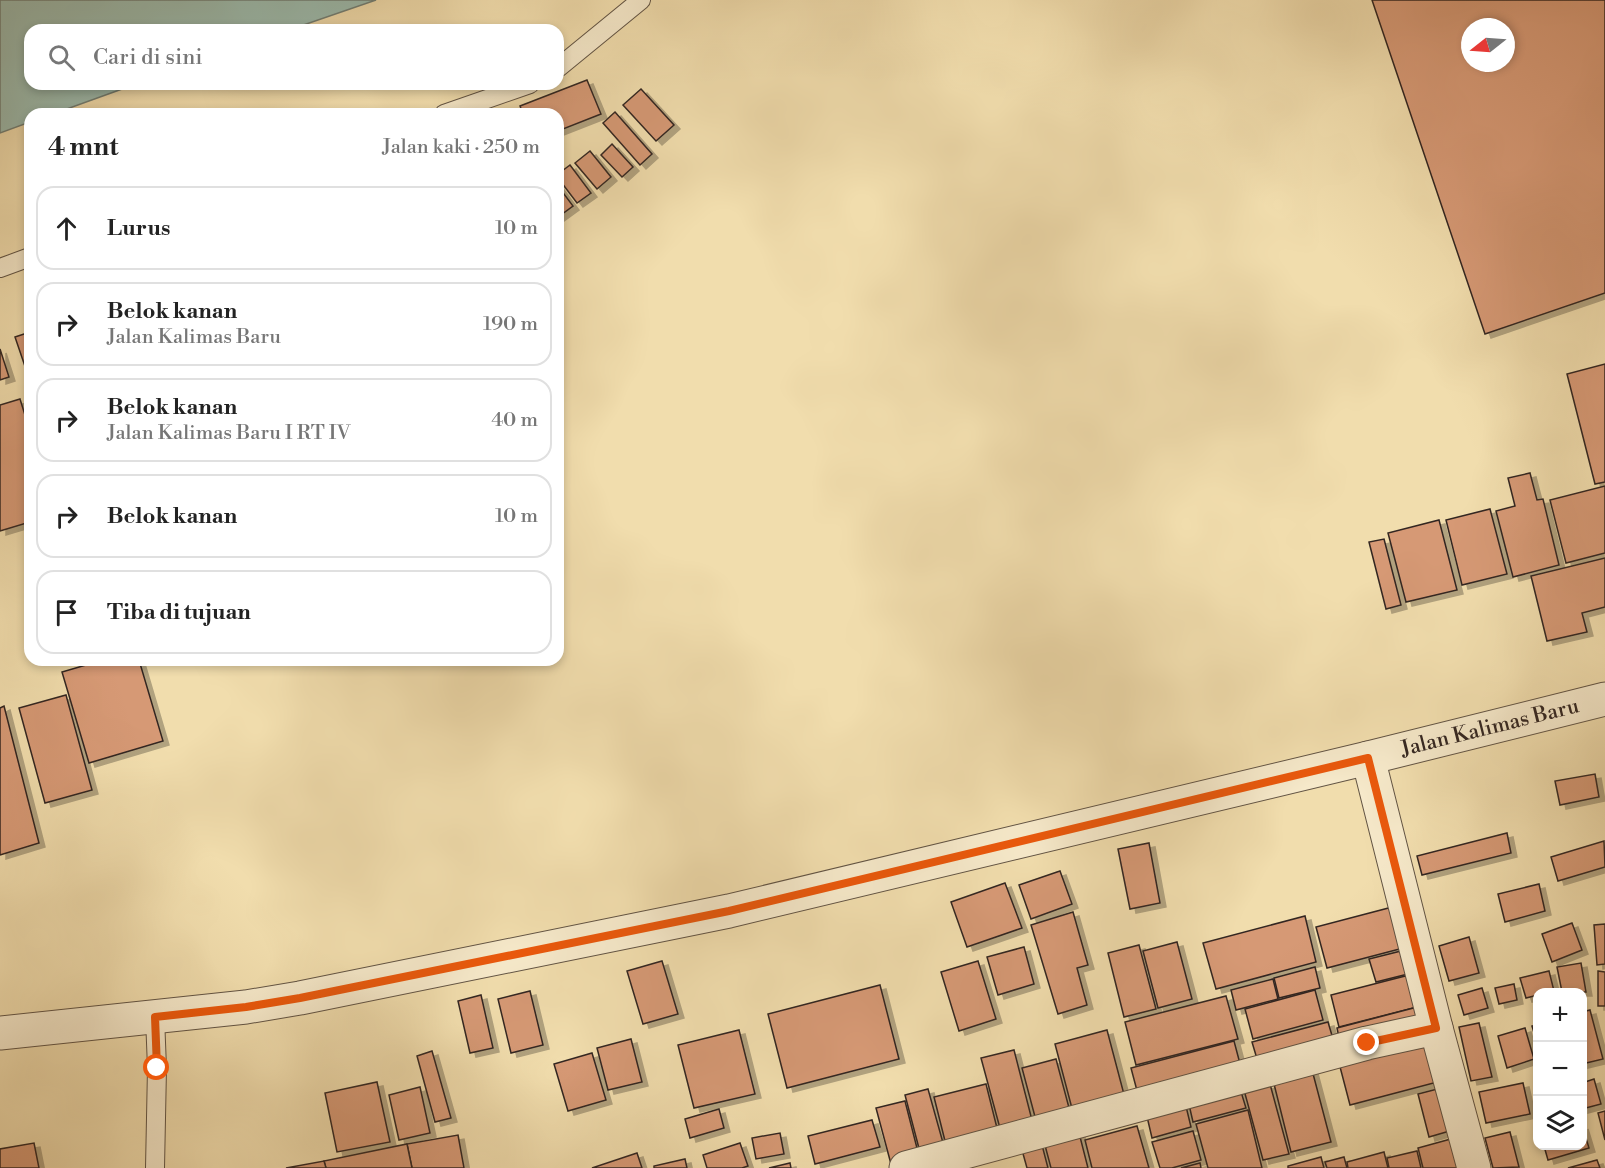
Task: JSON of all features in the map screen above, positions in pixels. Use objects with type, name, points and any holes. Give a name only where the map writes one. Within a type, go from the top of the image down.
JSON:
[{"type":"street","name":"Jalan Kalimas Baru","points":[[0,1033],[246,1007],[300,998],[729,911],[1605,699]]},
{"type":"street","points":[[1368,758],[1474,1168]]},
{"type":"street","points":[[906,1168],[1367,1043],[1436,1028]]},
{"type":"lane","points":[[564,64],[641,0]]},
{"type":"lane","points":[[461,108],[513,90]]},
{"type":"lane","points":[[0,267],[24,259]]},
{"type":"lane","points":[[155,1017],[157,1068],[155,1168]]},
{"type":"shaded area","points":[[0,0],[376,0],[306,24],[24,24],[24,90],[119,90],[70,108],[24,108],[24,124],[0,133]]},
{"type":"building","points":[[1372,0],[1605,0],[1605,293],[1485,334]]},
{"type":"building","points":[[587,80],[601,114],[564,129],[564,108],[521,108],[520,106]]},
{"type":"building","points":[[641,89],[674,125],[656,141],[623,105]]},
{"type":"building","points":[[615,112],[652,154],[640,165],[603,123]]},
{"type":"building","points":[[612,144],[633,167],[622,177],[601,155]]},
{"type":"building","points":[[590,151],[611,177],[597,189],[575,163]]},
{"type":"building","points":[[570,165],[591,193],[577,203],[564,186],[564,170]]},
{"type":"building","points":[[564,194],[573,206],[564,213]]},
{"type":"building","points":[[24,334],[24,363],[15,337]]},
{"type":"building","points":[[0,349],[9,377],[0,380]]},
{"type":"building","points":[[1605,364],[1605,482],[1595,484],[1567,374]]},
{"type":"building","points":[[20,399],[24,412],[24,524],[0,531],[0,405]]},
{"type":"building","points":[[1530,473],[1537,500],[1543,499],[1559,565],[1513,577],[1496,511],[1515,506],[1508,478]]},
{"type":"building","points":[[1605,486],[1605,553],[1566,563],[1550,500]]},
{"type":"building","points":[[1490,509],[1507,574],[1462,585],[1446,520]]},
{"type":"building","points":[[1439,520],[1457,590],[1406,602],[1388,533]]},
{"type":"building","points":[[1384,539],[1401,605],[1386,609],[1369,542]]},
{"type":"building","points":[[1605,558],[1605,607],[1582,613],[1587,632],[1547,641],[1531,576]]},
{"type":"building","points":[[82,666],[141,666],[163,741],[89,763],[62,672]]},
{"type":"building","points":[[66,695],[92,790],[45,803],[19,708]]},
{"type":"building","points":[[4,706],[39,843],[0,855],[0,708]]},
{"type":"building","points":[[1595,774],[1599,797],[1560,805],[1555,781]]},
{"type":"building","points":[[1507,833],[1511,853],[1422,875],[1417,856]]},
{"type":"building","points":[[1604,841],[1605,867],[1558,881],[1551,857]]},
{"type":"building","points":[[1149,843],[1160,903],[1130,909],[1118,849]]},
{"type":"building","points":[[1060,871],[1072,904],[1031,919],[1019,885]]},
{"type":"building","points":[[1005,883],[1022,928],[967,947],[951,902]]},
{"type":"building","points":[[1539,884],[1545,911],[1505,922],[1498,894]]},
{"type":"building","points":[[1400,905],[1411,946],[1327,968],[1316,927]]},
{"type":"building","points":[[1073,912],[1088,965],[1077,968],[1087,1005],[1058,1014],[1031,925]]},
{"type":"building","points":[[1305,916],[1316,962],[1216,989],[1203,943]]},
{"type":"building","points":[[1572,923],[1582,950],[1552,962],[1542,934]]},
{"type":"building","points":[[1605,924],[1605,964],[1597,965],[1594,925]]},
{"type":"building","points":[[1469,937],[1479,973],[1449,981],[1439,946]]},
{"type":"building","points":[[1177,942],[1192,999],[1158,1008],[1143,951]]},
{"type":"building","points":[[1139,945],[1156,1009],[1124,1017],[1108,953]]},
{"type":"building","points":[[1024,947],[1034,984],[998,995],[987,957]]},
{"type":"building","points":[[1413,948],[1420,971],[1376,982],[1369,959]]},
{"type":"building","points":[[662,961],[678,1014],[643,1024],[627,971]]},
{"type":"building","points":[[978,961],[996,1019],[959,1031],[941,972]]},
{"type":"building","points":[[1581,963],[1585,988],[1561,988],[1557,967]]},
{"type":"building","points":[[1315,967],[1320,988],[1279,998],[1274,978]]},
{"type":"building","points":[[1549,971],[1553,988],[1533,988],[1533,996],[1526,998],[1520,978]]},
{"type":"building","points":[[1598,971],[1605,972],[1605,1006],[1598,1006]]},
{"type":"building","points":[[1417,973],[1425,1005],[1339,1027],[1331,995]]},
{"type":"building","points":[[1273,979],[1278,999],[1236,1010],[1231,990]]},
{"type":"building","points":[[1514,984],[1517,1000],[1499,1004],[1495,988]]},
{"type":"building","points":[[880,985],[899,1059],[787,1088],[768,1014]]},
{"type":"building","points":[[1482,988],[1488,1008],[1464,1015],[1458,995]]},
{"type":"building","points":[[1315,990],[1323,1020],[1253,1039],[1245,1009]]},
{"type":"building","points":[[530,991],[543,1045],[511,1053],[498,999]]},
{"type":"building","points":[[481,995],[493,1048],[470,1053],[458,1001]]},
{"type":"building","points":[[1226,996],[1238,1039],[1136,1065],[1125,1022]]},
{"type":"building","points":[[1425,1005],[1430,1024],[1341,1047],[1337,1028]]},
{"type":"building","points":[[1590,1010],[1603,1059],[1587,1063],[1587,1042],[1587,1011]]},
{"type":"building","points":[[1328,1022],[1336,1049],[1260,1069],[1252,1042]]},
{"type":"building","points":[[1479,1023],[1492,1077],[1471,1081],[1459,1027]]},
{"type":"building","points":[[1525,1028],[1533,1059],[1507,1068],[1498,1036]]},
{"type":"building","points":[[739,1030],[755,1094],[694,1108],[678,1045]]},
{"type":"building","points":[[1107,1030],[1126,1102],[1074,1116],[1055,1044]]},
{"type":"building","points":[[1434,1037],[1445,1080],[1350,1105],[1339,1063]]},
{"type":"building","points":[[631,1039],[642,1082],[608,1090],[597,1048]]},
{"type":"building","points":[[1234,1041],[1243,1075],[1140,1102],[1131,1068]]},
{"type":"building","points":[[1014,1050],[1033,1124],[1001,1132],[981,1058]]},
{"type":"building","points":[[432,1051],[451,1118],[435,1122],[417,1056]]},
{"type":"building","points":[[592,1053],[606,1100],[568,1111],[554,1064]]},
{"type":"building","points":[[1056,1059],[1072,1119],[1038,1128],[1022,1068]]},
{"type":"building","points":[[1311,1066],[1331,1142],[1291,1152],[1272,1076]]},
{"type":"building","points":[[1594,1079],[1601,1104],[1587,1108],[1587,1081]]},
{"type":"building","points":[[377,1082],[390,1142],[337,1152],[325,1093]]},
{"type":"building","points":[[1238,1082],[1246,1108],[1193,1122],[1187,1096]]},
{"type":"building","points":[[1523,1083],[1530,1114],[1486,1123],[1479,1092]]},
{"type":"building","points":[[986,1084],[999,1136],[947,1149],[934,1097]]},
{"type":"building","points":[[1270,1084],[1289,1154],[1263,1160],[1244,1090]]},
{"type":"building","points":[[1449,1086],[1460,1128],[1429,1137],[1418,1094]]},
{"type":"building","points":[[420,1087],[430,1133],[399,1140],[389,1095]]},
{"type":"building","points":[[928,1089],[945,1150],[921,1156],[905,1095]]},
{"type":"building","points":[[1184,1098],[1191,1127],[1152,1138],[1145,1108]]},
{"type":"building","points":[[905,1101],[919,1156],[891,1164],[876,1108]]},
{"type":"building","points":[[719,1109],[724,1128],[690,1138],[685,1119]]},
{"type":"building","points":[[1248,1110],[1262,1168],[1208,1168],[1196,1124]]},
{"type":"building","points":[[1605,1111],[1605,1140],[1598,1113]]},
{"type":"building","points":[[872,1120],[880,1147],[815,1164],[808,1136]]},
{"type":"building","points":[[1077,1125],[1088,1168],[1051,1168],[1042,1134]]},
{"type":"building","points":[[1137,1126],[1149,1168],[1092,1168],[1085,1140]]},
{"type":"building","points":[[1193,1131],[1201,1160],[1172,1168],[1160,1168],[1152,1142]]},
{"type":"building","points":[[1510,1132],[1519,1167],[1493,1168],[1485,1138]]},
{"type":"building","points":[[780,1133],[784,1154],[756,1159],[752,1138]]},
{"type":"building","points":[[458,1135],[464,1168],[412,1168],[407,1144]]},
{"type":"building","points":[[1458,1137],[1466,1168],[1423,1168],[1418,1148]]},
{"type":"building","points":[[34,1143],[39,1168],[0,1168],[0,1149]]},
{"type":"building","points":[[740,1143],[748,1166],[707,1168],[703,1155]]},
{"type":"building","points":[[407,1144],[412,1168],[326,1168],[324,1161]]},
{"type":"building","points":[[1042,1145],[1048,1168],[1027,1168],[1022,1150]]},
{"type":"building","points":[[1545,1150],[1582,1150],[1548,1160]]},
{"type":"building","points":[[1417,1151],[1421,1168],[1389,1168],[1387,1158]]},
{"type":"building","points":[[1384,1152],[1388,1168],[1348,1168],[1347,1162]]},
{"type":"building","points":[[637,1153],[642,1168],[592,1168]]},
{"type":"building","points":[[1321,1157],[1324,1168],[1288,1168],[1288,1166]]},
{"type":"building","points":[[1344,1157],[1347,1168],[1327,1168],[1325,1162]]},
{"type":"building","points":[[685,1159],[687,1168],[654,1168],[654,1166]]},
{"type":"building","points":[[1597,1160],[1600,1168],[1568,1168]]},
{"type":"building","points":[[324,1161],[326,1168],[286,1168]]},
{"type":"building","points":[[790,1163],[791,1168],[769,1168]]},
{"type":"building","points":[[1200,1163],[1201,1168],[1181,1168]]},
{"type":"route","points":[[157,1068],[155,1017],[246,1007],[300,998],[729,911],[1368,758],[1436,1028],[1367,1043]]}]
